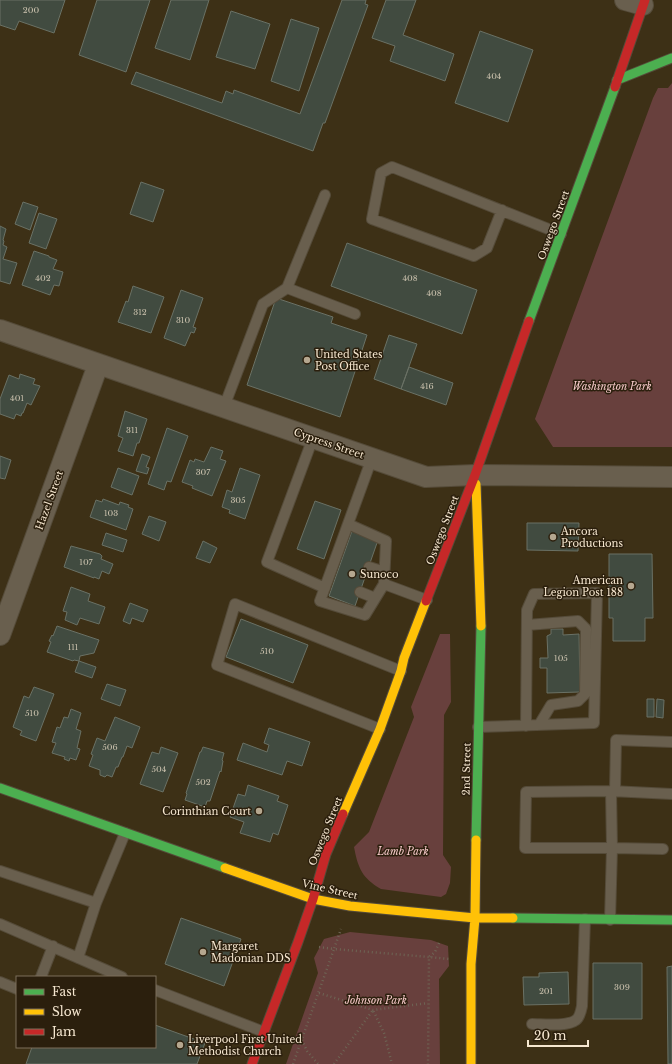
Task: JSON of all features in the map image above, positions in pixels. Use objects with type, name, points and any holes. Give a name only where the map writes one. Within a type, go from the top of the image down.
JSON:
[{"type":"main road","name":"Oswego Street","points":[[252,1064],[298,942],[313,899],[326,854],[380,729],[401,671],[404,658],[475,475],[537,298],[617,80],[637,2]]},
{"type":"main road","points":[[617,80],[672,58]]},
{"type":"main road","name":"2nd Street","points":[[471,1064],[471,964],[475,918],[480,622],[475,475]]},
{"type":"main road","name":"Vine Street","points":[[0,788],[313,899],[350,906],[475,918],[672,920]]},
{"type":"street","name":"Cypress Street","points":[[0,330],[426,477],[475,475],[672,477]]},
{"type":"street","name":"Hazel Street","points":[[0,634],[98,365]]},
{"type":"lane","points":[[502,210],[487,248],[474,256],[372,219],[381,173],[392,167],[502,210],[561,234]]},
{"type":"lane","points":[[224,408],[263,304],[287,288],[325,195]]},
{"type":"lane","points":[[287,288],[355,314]]},
{"type":"lane","points":[[313,438],[267,562],[329,583]]},
{"type":"lane","points":[[348,524],[386,541],[384,584],[365,615],[320,601],[340,556],[348,524],[372,458]]},
{"type":"lane","points":[[369,567],[385,572]]},
{"type":"lane","points":[[384,584],[427,600]]},
{"type":"lane","points":[[360,592],[375,598]]},
{"type":"lane","points":[[478,727],[526,726],[594,723],[597,593],[534,594],[527,610],[526,726]]},
{"type":"lane","points":[[380,729],[217,665],[235,604],[401,671]]},
{"type":"lane","points":[[527,625],[578,621],[586,629],[585,694],[578,701],[551,705],[539,725]]},
{"type":"lane","points":[[610,920],[613,791],[616,740],[672,742]]},
{"type":"lane","points":[[663,849],[525,848],[526,792],[613,791],[672,794]]},
{"type":"lane","points":[[78,958],[96,903],[125,833]]},
{"type":"lane","points":[[0,871],[96,903]]},
{"type":"lane","points":[[532,1024],[568,1024],[576,1020],[580,1014],[582,1006],[585,919]]},
{"type":"lane","points":[[0,924],[120,976]]},
{"type":"lane","points":[[41,976],[53,946]]},
{"type":"lane","points":[[0,982],[16,989]]},
{"type":"lane","points":[[156,990],[264,1032]]},
{"type":"path","points":[[293,1064],[341,929]]},
{"type":"path","points":[[425,1064],[428,1063],[429,957],[435,952],[439,943]]},
{"type":"path","points":[[319,947],[449,959]]},
{"type":"path","points":[[319,992],[373,1010],[428,1003]]},
{"type":"path","points":[[334,1064],[373,1010]]},
{"type":"path","points":[[373,1010],[384,1033],[392,1064]]},
{"type":"path","points":[[302,1040],[307,1050],[318,1064]]},
{"type":"green space","name":"Washington Park","points":[[672,83],[672,447],[553,447],[535,419],[653,98],[658,88],[668,88]]},
{"type":"green space","name":"Lamb Park","points":[[440,634],[450,634],[451,702],[444,715],[443,855],[451,867],[450,883],[446,894],[441,897],[381,889],[369,881],[362,872],[357,861],[354,847],[369,832],[414,717],[411,707]]},
{"type":"green space","name":"Johnson Park","points":[[350,932],[431,940],[448,946],[449,966],[439,979],[440,1064],[286,1064],[318,973],[314,958],[324,939]]},
{"type":"building","points":[[0,0],[65,0],[54,33],[19,21],[15,30],[0,25]]},
{"type":"building","points":[[97,0],[150,0],[126,72],[79,55]]},
{"type":"building","points":[[171,0],[209,0],[190,60],[155,48]]},
{"type":"building","points":[[342,0],[366,0],[365,4],[368,5],[325,123],[323,123],[313,151],[131,84],[136,72],[222,103],[226,91],[233,94],[234,90],[300,114]]},
{"type":"building","points":[[386,0],[416,0],[403,35],[454,54],[445,81],[390,61],[395,46],[372,38]]},
{"type":"building","points":[[231,11],[270,24],[255,69],[216,57]]},
{"type":"building","points":[[291,19],[319,28],[299,91],[271,81]]},
{"type":"building","points":[[480,31],[533,50],[508,122],[455,103]]},
{"type":"building","points":[[141,182],[164,190],[153,222],[130,214]]},
{"type":"building","points":[[23,202],[38,207],[30,230],[15,224]]},
{"type":"building","points":[[39,213],[57,219],[46,249],[29,243]]},
{"type":"building","points":[[0,226],[6,229],[3,245],[7,247],[3,259],[17,263],[10,284],[0,281]]},
{"type":"building","points":[[347,243],[477,290],[462,334],[331,286]]},
{"type":"building","points":[[34,251],[57,260],[53,269],[63,272],[59,286],[54,285],[50,295],[22,285]]},
{"type":"building","points":[[133,286],[164,297],[151,333],[118,322],[126,301],[128,302]]},
{"type":"building","points":[[181,290],[203,298],[193,327],[196,328],[194,333],[191,332],[185,346],[164,338]]},
{"type":"building","name":"United States Post Office","points":[[276,298],[333,317],[331,323],[367,335],[340,417],[247,385]]},
{"type":"building","points":[[389,335],[417,344],[401,389],[374,379]]},
{"type":"building","points":[[409,367],[453,383],[446,405],[401,389]]},
{"type":"building","points":[[20,374],[35,379],[33,384],[40,386],[31,405],[27,403],[21,416],[16,414],[14,419],[0,414],[0,399],[9,375],[19,379]]},
{"type":"building","points":[[125,411],[147,419],[133,456],[118,451],[123,438],[118,436]]},
{"type":"building","points":[[167,428],[188,436],[171,482],[167,481],[164,490],[148,484]]},
{"type":"building","points":[[211,447],[223,451],[220,459],[226,461],[212,496],[192,488],[193,486],[182,482],[190,460],[194,462],[195,459],[204,462]]},
{"type":"building","points":[[142,454],[150,457],[146,467],[149,468],[147,474],[136,471]]},
{"type":"building","points":[[0,456],[11,460],[5,479],[0,478]]},
{"type":"building","points":[[118,468],[139,476],[132,495],[111,487]]},
{"type":"building","points":[[240,468],[260,475],[245,519],[229,513],[230,510],[222,507],[227,490],[232,492]]},
{"type":"building","points":[[103,499],[119,505],[120,502],[129,505],[128,507],[133,509],[126,530],[90,517],[96,500],[102,502]]},
{"type":"building","points":[[315,501],[341,510],[324,559],[297,549]]},
{"type":"building","points":[[149,516],[166,522],[159,541],[142,534]]},
{"type":"building","name":"Ancora Productions","points":[[527,523],[579,523],[578,551],[527,550]]},
{"type":"building","name":"Sunoco","points":[[352,531],[378,540],[355,606],[329,596]]},
{"type":"building","points":[[106,533],[127,540],[123,552],[102,545]]},
{"type":"building","points":[[203,541],[217,548],[210,563],[196,558]]},
{"type":"building","points":[[71,546],[100,554],[102,556],[101,559],[113,564],[109,574],[102,571],[99,579],[64,567]]},
{"type":"building","name":"American Legion Post 188","points":[[609,554],[652,554],[653,618],[645,618],[645,641],[613,641],[613,618],[609,618]]},
{"type":"building","points":[[71,587],[90,594],[88,601],[105,607],[99,624],[80,618],[77,625],[65,620],[67,612],[63,611]]},
{"type":"building","points":[[130,603],[148,610],[143,622],[132,618],[130,624],[123,621]]},
{"type":"building","points":[[241,619],[308,645],[293,683],[226,657]]},
{"type":"building","points":[[57,626],[99,640],[94,653],[80,656],[79,661],[73,661],[47,652],[51,642],[49,641]]},
{"type":"building","points":[[551,629],[563,629],[563,635],[579,634],[580,692],[547,693],[547,668],[540,668],[540,658],[548,658],[547,636],[551,634]]},
{"type":"building","points":[[79,661],[96,667],[92,678],[75,672]]},
{"type":"building","points":[[107,684],[126,690],[120,706],[101,699]]},
{"type":"building","points":[[34,687],[54,694],[36,741],[20,735],[22,731],[13,727],[24,696],[29,698]]},
{"type":"building","points":[[647,699],[654,699],[654,717],[647,717]]},
{"type":"building","points":[[657,699],[664,700],[663,718],[656,717]]},
{"type":"building","points":[[71,709],[81,713],[76,729],[81,731],[77,748],[80,749],[76,760],[70,758],[69,761],[64,759],[65,757],[52,753],[56,743],[52,742],[57,727],[60,728],[64,717],[68,718]]},
{"type":"building","points":[[115,717],[140,727],[132,748],[127,746],[112,777],[107,775],[105,777],[100,775],[100,770],[89,766],[93,755],[91,754],[97,738],[105,741]]},
{"type":"building","points":[[269,728],[310,742],[302,766],[287,761],[282,775],[237,760],[243,743],[267,752],[269,745],[264,743]]},
{"type":"building","points":[[161,747],[178,753],[163,792],[140,784],[152,752],[159,754]]},
{"type":"building","points":[[203,747],[224,753],[221,772],[220,771],[210,801],[207,801],[205,807],[185,800],[186,793]]},
{"type":"building","name":"Corinthian Court","points":[[248,785],[279,796],[277,801],[288,805],[278,835],[273,833],[270,842],[240,833],[244,822],[230,817],[238,794],[245,796]]},
{"type":"building","name":"Margaret Madonian DDS","points":[[181,918],[241,939],[224,986],[165,964]]},
{"type":"building","points":[[593,963],[642,963],[642,1019],[593,1019]]},
{"type":"building","points":[[672,966],[672,1064],[668,1064],[667,967]]},
{"type":"building","points":[[568,972],[569,1004],[524,1005],[523,977],[539,977],[539,973]]},
{"type":"building","name":"Liverpool First United Methodist Church","points":[[156,1025],[205,1043],[197,1064],[26,1064],[32,1048],[156,1048]]},
{"type":"traffic: fast","points":[[617,80],[672,58]]},
{"type":"traffic: fast","points":[[529,321],[615,87]]},
{"type":"traffic: fast","points":[[476,840],[481,626]]},
{"type":"traffic: fast","points":[[0,788],[225,868]]},
{"type":"traffic: fast","points":[[513,918],[672,920]]},
{"type":"traffic: slow","points":[[476,484],[481,626]]},
{"type":"traffic: slow","points":[[343,814],[380,729],[401,671],[404,658],[426,601]]},
{"type":"traffic: slow","points":[[471,1064],[471,964],[475,918],[476,840]]},
{"type":"traffic: slow","points":[[225,868],[313,899],[350,906],[475,918],[513,918]]},
{"type":"traffic: jam","points":[[615,87],[645,0]]},
{"type":"traffic: jam","points":[[426,601],[475,475],[529,321]]},
{"type":"traffic: jam","points":[[252,1064],[298,942],[313,899],[326,854],[343,814]]},
{"type":"place","name":"United States Post Office","points":[[307,360]]},
{"type":"place","name":"Ancora Productions","points":[[553,537]]},
{"type":"place","name":"Sunoco","points":[[352,574]]},
{"type":"place","name":"American Legion Post 188","points":[[631,586]]},
{"type":"place","name":"Corinthian Court","points":[[259,811]]},
{"type":"place","name":"Margaret Madonian DDS","points":[[203,952]]},
{"type":"place","name":"Liverpool First United Methodist Church","points":[[180,1045]]}]
